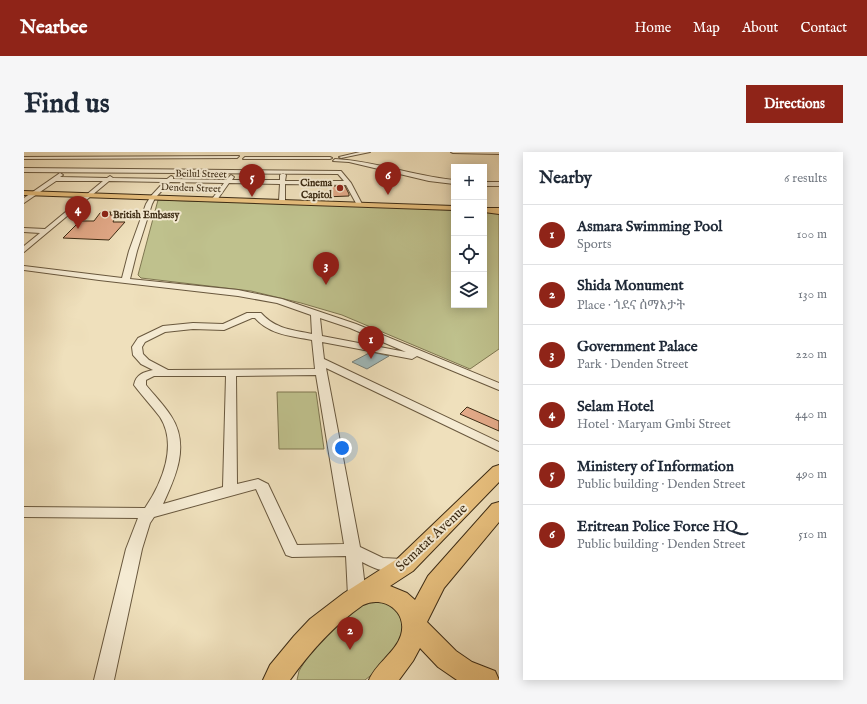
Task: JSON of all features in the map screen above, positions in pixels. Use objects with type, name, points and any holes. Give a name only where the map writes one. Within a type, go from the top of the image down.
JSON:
[{"type":"main road","name":"Denden Street","points":[[24,193],[451,208]]},
{"type":"main road","points":[[487,210],[499,211]]},
{"type":"main road","name":"Sematat Avenue","points":[[274,677],[311,634],[357,596],[405,565],[499,471]]},
{"type":"main road","points":[[382,680],[401,658],[413,634],[414,625],[436,582],[499,509]]},
{"type":"main road","points":[[357,596],[367,592],[378,592],[394,597],[404,604],[410,611],[414,625],[447,659],[463,670],[486,680]]},
{"type":"street","points":[[24,164],[42,152]]},
{"type":"street","points":[[316,152],[318,159]]},
{"type":"street","points":[[347,159],[363,152]]},
{"type":"street","points":[[453,152],[499,153]]},
{"type":"street","points":[[24,158],[176,158],[185,156],[281,159],[347,159],[428,179],[451,182]]},
{"type":"street","points":[[125,281],[133,251],[149,204],[153,197],[178,171],[185,156]]},
{"type":"street","points":[[24,250],[134,158]]},
{"type":"street","points":[[215,199],[228,182],[241,158]]},
{"type":"street","points":[[281,159],[284,182],[282,201]]},
{"type":"street","points":[[24,170],[338,172],[348,183],[360,204]]},
{"type":"street","points":[[24,202],[67,170]]},
{"type":"street","name":"Beilul Street","points":[[55,179],[348,183]]},
{"type":"street","points":[[487,184],[499,184]]},
{"type":"street","points":[[24,230],[46,231]]},
{"type":"street","points":[[24,268],[238,293],[279,301],[353,326],[499,387]]},
{"type":"street","points":[[315,312],[320,366],[353,550],[357,596]]},
{"type":"street","points":[[170,372],[155,368],[145,362],[138,355],[137,347],[141,340],[163,330],[179,327],[224,327],[252,314],[258,315],[268,325],[278,330],[318,339],[431,359]]},
{"type":"street","points":[[104,680],[134,549],[143,522],[158,498],[172,468],[174,446],[171,429],[166,417],[140,385],[142,377],[148,374],[170,372],[231,372],[320,366],[499,447]]},
{"type":"street","points":[[230,490],[231,372]]},
{"type":"street","points":[[24,512],[149,512],[258,484],[263,487],[292,551],[353,550],[380,564],[390,566],[405,565]]},
{"type":"green space","points":[[158,200],[451,209],[451,308],[487,308],[487,211],[499,212],[499,349],[470,369],[342,315],[301,303],[251,291],[141,278],[138,275]]},
{"type":"green space","points":[[277,392],[316,392],[324,449],[279,449]]},
{"type":"green space","points":[[373,602],[388,604],[396,609],[401,618],[404,631],[383,664],[365,680],[297,680],[299,671],[319,638],[359,606]]},
{"type":"water","points":[[371,352],[389,356],[367,369],[352,362]]},
{"type":"building","name":"Cinema Capitol","points":[[332,186],[345,186],[349,196],[324,197]]},
{"type":"building","points":[[111,212],[110,215],[116,215],[113,222],[125,222],[109,240],[63,238],[80,221],[94,221],[100,213]]},
{"type":"building","points":[[467,407],[499,421],[499,431],[460,414]]},
{"type":"place","name":"Cinema Capitol","points":[[340,188]]},
{"type":"place","name":"Eritrean Police Force HQ","points":[[388,195]]},
{"type":"place","name":"Ministery of Information","points":[[252,197]]},
{"type":"place","name":"British Embassy","points":[[105,214]]},
{"type":"place","name":"Selam Hotel","points":[[78,229]]},
{"type":"place","name":"Government Palace","points":[[326,285]]},
{"type":"place","name":"Asmara Swimming Pool","points":[[371,359]]},
{"type":"place","name":"Shida Monument","points":[[350,650]]}]
